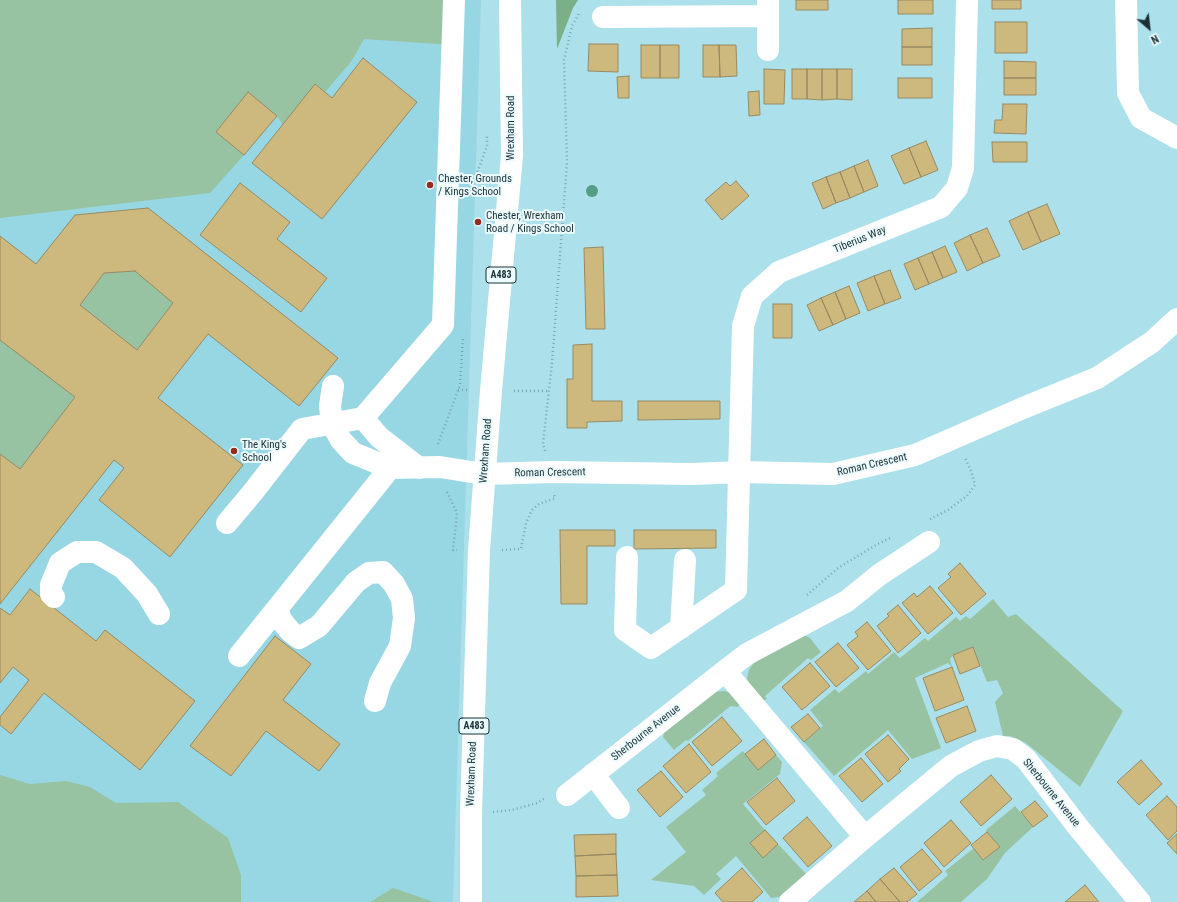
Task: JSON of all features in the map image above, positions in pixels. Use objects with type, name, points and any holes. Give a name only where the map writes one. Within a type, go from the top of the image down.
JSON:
[{"type":"main road","points":[[227,523],[302,429],[364,418],[443,325],[454,0]]},
{"type":"main road","name":"Wrexham Road","points":[[471,902],[471,813],[479,550],[484,474],[512,155],[510,0]]},
{"type":"main road","name":"Tiberius Way","points":[[681,628],[736,590],[743,326],[752,296],[779,272],[941,207],[957,188],[963,168],[967,0]]},
{"type":"main road","points":[[1126,0],[1128,92],[1142,118],[1177,138]]},
{"type":"main road","points":[[603,17],[719,16],[768,8],[768,50]]},
{"type":"main road","name":"Roman Crescent","points":[[390,468],[440,467],[484,474],[554,472],[693,474],[740,472],[833,474],[915,455],[1023,408],[1097,378],[1152,342],[1177,319]]},
{"type":"main road","points":[[239,656],[390,468],[354,454],[340,440],[332,424],[330,406],[333,386]]},
{"type":"main road","points":[[364,418],[379,437],[419,468]]},
{"type":"main road","name":"Sherbourne Avenue","points":[[567,795],[747,654],[847,601],[879,575],[929,542]]},
{"type":"main road","points":[[54,597],[51,594],[51,585],[60,563],[76,552],[96,552],[122,568],[147,594],[159,614]]},
{"type":"main road","points":[[627,557],[625,630],[651,648],[681,628],[685,560]]},
{"type":"main road","points":[[278,608],[280,618],[291,632],[299,638],[319,626],[356,582],[369,573],[383,572],[394,584],[402,599],[404,618],[400,646],[380,683],[375,701]]},
{"type":"main road","points":[[725,671],[865,837]]},
{"type":"main road","name":"Sherbourne Avenue","points":[[790,902],[865,837],[951,766],[979,751],[997,746],[1013,749],[1026,759],[1078,827],[1140,902]]},
{"type":"main road","points":[[593,774],[619,808]]},
{"type":"path","points":[[543,444],[552,363],[567,162],[564,60],[572,26],[584,6]]},
{"type":"path","points":[[526,391],[549,391]]},
{"type":"path","points":[[520,549],[526,523],[532,510],[539,504],[555,498]]},
{"type":"path","points":[[471,813],[512,810],[537,803],[560,786],[567,795]]},
{"type":"shaded area","name":"The King's School","points":[[0,0],[481,0],[453,902],[0,902]]},
{"type":"green space","points":[[0,0],[454,0],[453,45],[364,39],[351,62],[325,92],[315,84],[283,125],[277,116],[249,93],[216,132],[244,155],[210,193],[0,218]]},
{"type":"green space","points":[[556,0],[578,0],[573,8],[557,49]]},
{"type":"green space","points":[[135,271],[173,303],[137,350],[80,305],[104,273]]},
{"type":"green space","points":[[0,340],[75,397],[20,469],[0,454]]},
{"type":"green space","points":[[993,599],[1008,617],[1016,614],[1123,711],[1080,787],[1026,743],[1010,736],[1003,736],[995,702],[1003,693],[997,680],[987,682],[973,647],[953,655],[950,659],[952,667],[948,663],[915,678],[941,748],[912,759],[888,730],[834,776],[804,742],[823,726],[810,710],[835,689],[839,693],[866,671],[868,674],[894,652],[900,658],[925,638],[928,641],[956,617],[960,621],[966,616],[970,619]]},
{"type":"green space","points":[[804,635],[810,638],[821,652],[811,660],[808,658],[765,696],[767,699],[763,701],[749,684],[747,678],[749,670],[753,664],[762,658]]},
{"type":"green space","points":[[724,691],[731,693],[740,701],[738,707],[731,706],[728,708],[688,741],[686,740],[674,750],[663,737],[665,729],[715,692]]},
{"type":"green space","points":[[743,751],[758,770],[776,755],[782,762],[780,774],[743,804],[765,830],[750,843],[763,857],[778,844],[806,874],[779,897],[771,898],[736,856],[716,874],[721,879],[704,895],[694,886],[651,880],[686,852],[666,827],[706,795],[702,790],[718,776],[716,773]]},
{"type":"green space","points":[[0,775],[30,784],[66,781],[90,787],[116,803],[178,802],[228,838],[241,875],[241,902],[0,902]]},
{"type":"green space","points":[[1015,806],[1033,827],[1005,853],[987,879],[961,902],[917,902],[948,875],[945,871],[974,848],[983,860],[999,847],[986,830]]},
{"type":"green space","points":[[393,888],[434,902],[370,902]]},
{"type":"building","points":[[796,0],[828,0],[828,10],[796,10]]},
{"type":"building","points":[[898,0],[933,0],[933,14],[898,14]]},
{"type":"building","points":[[992,0],[1021,0],[1021,9],[992,9]]},
{"type":"building","points":[[995,22],[1027,22],[1027,53],[995,53]]},
{"type":"building","points":[[932,28],[932,47],[902,47],[902,29]]},
{"type":"building","points":[[589,44],[618,44],[618,72],[588,71]]},
{"type":"building","points":[[641,45],[660,45],[660,78],[641,78]]},
{"type":"building","points":[[660,45],[679,45],[679,78],[660,78]]},
{"type":"building","points":[[703,45],[719,45],[720,77],[703,77]]},
{"type":"building","points":[[719,45],[736,45],[737,76],[720,77]]},
{"type":"building","points":[[902,47],[932,47],[932,65],[902,65]]},
{"type":"building","points":[[363,58],[417,102],[322,219],[252,163],[315,84],[332,98]]},
{"type":"building","points":[[1004,61],[1036,62],[1036,78],[1004,78]]},
{"type":"building","points":[[764,69],[785,70],[784,104],[764,104]]},
{"type":"building","points":[[792,69],[807,69],[807,99],[792,99]]},
{"type":"building","points":[[807,69],[822,69],[822,100],[807,99]]},
{"type":"building","points":[[822,69],[837,69],[837,99],[822,100]]},
{"type":"building","points":[[837,69],[852,69],[852,100],[837,99]]},
{"type":"building","points":[[629,76],[629,98],[618,98],[617,77]]},
{"type":"building","points":[[898,78],[932,78],[932,98],[898,98]]},
{"type":"building","points":[[1004,78],[1036,78],[1036,95],[1004,95]]},
{"type":"building","points":[[759,91],[760,115],[749,116],[748,92]]},
{"type":"building","points":[[248,92],[277,116],[244,155],[216,132]]},
{"type":"building","points":[[1003,104],[1027,104],[1026,134],[994,133],[995,120],[1002,120]]},
{"type":"building","points":[[926,141],[938,170],[921,177],[909,148]]},
{"type":"building","points":[[992,142],[1027,142],[1027,162],[993,162]]},
{"type":"building","points":[[909,148],[921,177],[904,184],[891,156]]},
{"type":"building","points":[[868,160],[878,186],[864,192],[854,166]]},
{"type":"building","points":[[854,166],[864,192],[850,198],[840,172]]},
{"type":"building","points":[[840,172],[850,198],[836,203],[826,177]]},
{"type":"building","points":[[826,177],[836,203],[823,209],[812,183]]},
{"type":"building","points":[[736,181],[749,196],[722,220],[705,200],[726,182],[730,186]]},
{"type":"building","points":[[240,183],[290,222],[277,239],[327,278],[301,312],[200,235]]},
{"type":"building","points":[[1047,204],[1060,234],[1041,242],[1028,212]]},
{"type":"building","points":[[148,208],[338,358],[299,406],[208,334],[158,398],[243,465],[170,557],[99,500],[124,468],[114,460],[0,604],[0,454],[20,469],[75,397],[0,340],[0,236],[36,264],[75,215]],"holes":[[[135,271],[173,303],[137,350],[80,305],[104,273]]]},
{"type":"building","points":[[1028,212],[1041,242],[1023,250],[1009,221]]},
{"type":"building","points":[[987,228],[1000,256],[983,263],[970,235]]},
{"type":"building","points":[[970,235],[983,263],[967,271],[954,243]]},
{"type":"building","points":[[945,246],[957,272],[943,278],[932,252]]},
{"type":"building","points":[[603,247],[605,329],[586,329],[584,248]]},
{"type":"building","points":[[932,252],[943,278],[929,284],[918,258]]},
{"type":"building","points":[[918,258],[929,284],[915,290],[904,264]]},
{"type":"building","points":[[890,270],[901,298],[885,304],[874,276]]},
{"type":"building","points":[[874,276],[885,304],[868,311],[857,283]]},
{"type":"building","points":[[849,286],[860,313],[846,319],[835,292]]},
{"type":"building","points":[[835,292],[846,319],[833,325],[821,298]]},
{"type":"building","points":[[821,298],[833,325],[819,331],[807,305]]},
{"type":"building","points":[[773,304],[792,304],[792,338],[773,338]]},
{"type":"building","points":[[592,344],[592,401],[622,401],[622,421],[587,422],[587,428],[567,428],[567,379],[573,379],[573,345]]},
{"type":"building","points":[[638,401],[720,401],[720,419],[638,420]]},
{"type":"building","points":[[560,530],[615,530],[615,546],[587,546],[587,604],[561,604]]},
{"type":"building","points":[[634,530],[716,530],[716,548],[634,549]]},
{"type":"building","points":[[960,563],[986,594],[961,615],[938,588],[951,577],[948,574]]},
{"type":"building","points":[[930,586],[953,613],[928,634],[902,603],[914,593],[917,597]]},
{"type":"building","points":[[30,589],[96,641],[105,630],[195,701],[140,770],[44,693],[11,734],[0,725],[0,717],[29,680],[13,667],[0,683],[0,608],[10,615]]},
{"type":"building","points":[[898,605],[921,633],[898,653],[877,626],[889,616],[887,614]]},
{"type":"building","points":[[867,622],[891,651],[868,670],[847,645],[858,636],[855,632]]},
{"type":"building","points":[[275,636],[311,664],[283,700],[340,744],[319,771],[266,731],[231,776],[190,746]]},
{"type":"building","points":[[838,643],[859,668],[836,687],[815,662]]},
{"type":"building","points":[[973,647],[980,666],[960,674],[953,655]]},
{"type":"building","points":[[810,663],[830,686],[802,710],[782,687]]},
{"type":"building","points":[[952,667],[964,700],[935,711],[923,678]]},
{"type":"building","points":[[967,706],[976,731],[946,743],[936,718]]},
{"type":"building","points":[[808,714],[820,728],[804,742],[791,727]]},
{"type":"building","points":[[722,717],[742,741],[712,766],[692,742]]},
{"type":"building","points":[[888,735],[909,759],[899,769],[901,771],[888,782],[865,754]]},
{"type":"building","points":[[764,739],[776,755],[758,770],[745,754]]},
{"type":"building","points":[[689,744],[711,772],[686,793],[663,766]]},
{"type":"building","points":[[861,758],[883,784],[862,802],[839,776]]},
{"type":"building","points":[[1141,760],[1162,784],[1139,805],[1117,782]]},
{"type":"building","points":[[661,771],[683,797],[660,817],[637,790]]},
{"type":"building","points":[[991,775],[1012,799],[981,826],[960,802]]},
{"type":"building","points":[[777,778],[795,801],[766,825],[747,802]]},
{"type":"building","points":[[1167,796],[1177,807],[1177,831],[1168,840],[1146,815]]},
{"type":"building","points":[[1035,801],[1048,816],[1033,827],[1021,812]]},
{"type":"building","points":[[807,817],[832,846],[808,867],[783,838]]},
{"type":"building","points":[[951,820],[971,843],[944,867],[924,843]]},
{"type":"building","points":[[765,830],[778,844],[763,858],[750,843]]},
{"type":"building","points":[[987,832],[1000,847],[983,860],[971,845]]},
{"type":"building","points":[[616,834],[616,854],[575,856],[574,835]]},
{"type":"building","points":[[1177,834],[1177,854],[1167,843]]},
{"type":"building","points":[[922,849],[942,872],[919,891],[900,867]]},
{"type":"building","points":[[616,854],[617,875],[576,876],[575,856]]},
{"type":"building","points":[[742,868],[763,892],[752,902],[723,902],[715,893]]},
{"type":"building","points":[[894,868],[917,894],[907,902],[900,902],[880,879]]},
{"type":"building","points":[[617,875],[618,896],[576,897],[576,876]]},
{"type":"building","points":[[880,879],[900,902],[876,902],[867,891]]},
{"type":"building","points":[[1085,885],[1099,902],[1065,902]]},
{"type":"building","points":[[867,891],[876,902],[854,902]]},
{"type":"place","name":"Chester, Grounds / Kings School","points":[[430,185]]},
{"type":"place","name":"Chester, Wrexham Road / Kings School","points":[[478,222]]},
{"type":"place","name":"The King's School","points":[[234,451]]}]
